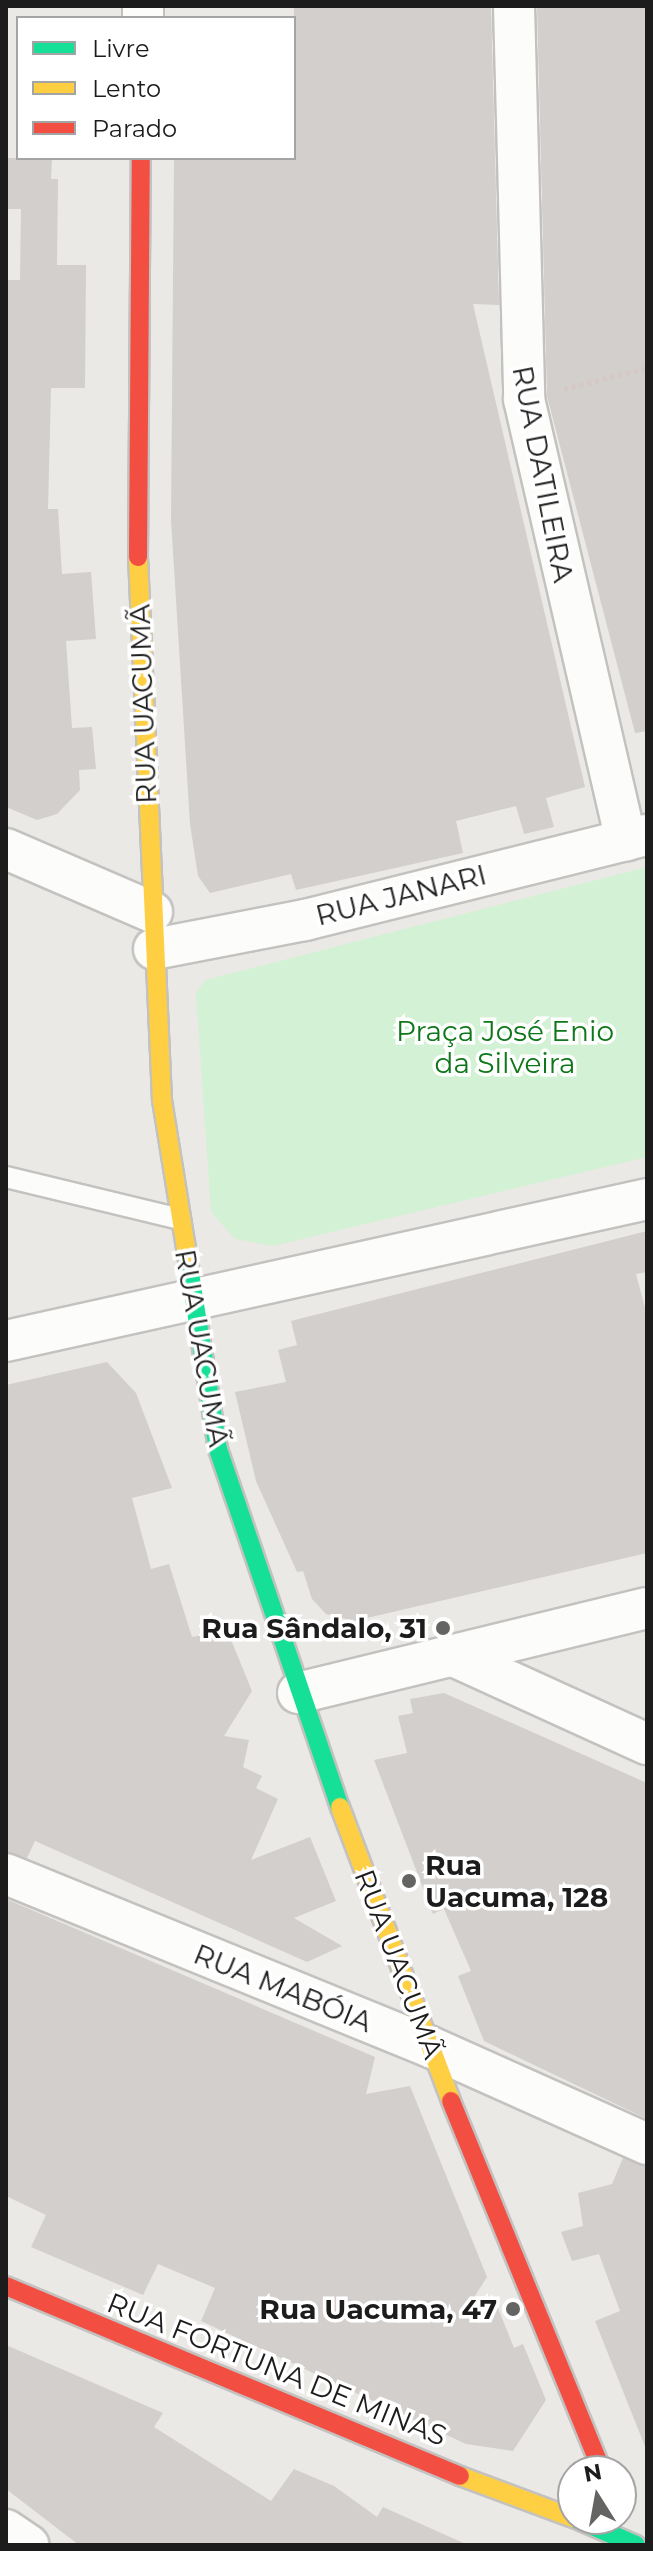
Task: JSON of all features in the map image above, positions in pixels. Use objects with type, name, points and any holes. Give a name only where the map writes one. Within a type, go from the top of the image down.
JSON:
[{"type":"street","name":"RUA DATILEIRA","points":[[514,6],[524,399],[636,837]]},
{"type":"street","name":"RUA UACUMÃ","points":[[141,160],[138,616],[162,1100],[218,1449],[298,1693],[428,2046],[595,2455]]},
{"type":"street","name":"RUA JANARI","points":[[153,931],[305,920],[636,837]]},
{"type":"street","points":[[6,849],[153,931]]},
{"type":"street","points":[[6,1341],[647,1199]]},
{"type":"street","points":[[298,1693],[458,1658],[647,1608]]},
{"type":"street","points":[[458,1658],[647,1744]]},
{"type":"street","name":"RUA MABÓIA","points":[[6,1874],[428,2046],[647,2144]]},
{"type":"street","name":"RUA FORTUNA DE MINAS","points":[[6,2286],[354,2437],[557,2511]]},
{"type":"street","points":[[6,2530],[28,2545]]},
{"type":"lane","points":[[6,1177],[180,1219]]},
{"type":"path","points":[[524,399],[647,368]]},
{"type":"green space","name":"Praça José Enio da Silveira","points":[[647,867],[647,1157],[273,1246],[235,1239],[211,1212],[196,993],[205,980]]},
{"type":"building","points":[[294,6],[491,6],[499,305],[473,304],[585,787],[546,798],[554,827],[524,834],[516,806],[456,821],[463,853],[296,890],[291,874],[210,893],[198,876],[190,824],[171,520],[174,160],[296,160]]},
{"type":"building","points":[[537,6],[647,6],[647,731],[635,733],[547,396]]},
{"type":"building","points":[[6,158],[52,160],[51,179],[58,179],[57,265],[86,265],[85,388],[51,388],[48,509],[58,509],[62,574],[91,572],[96,639],[66,641],[72,728],[92,727],[96,769],[79,770],[80,790],[57,814],[37,820],[6,807],[6,280],[20,280],[21,209],[6,209]]},
{"type":"building","points":[[647,1231],[647,1272],[636,1274],[647,1315],[647,1553],[354,1621],[326,1614],[312,1599],[303,1571],[297,1572],[256,1481],[235,1392],[286,1382],[278,1350],[297,1345],[291,1321]]},
{"type":"building","points":[[107,1362],[136,1393],[172,1488],[132,1498],[151,1569],[169,1564],[192,1637],[227,1630],[252,1691],[224,1736],[249,1740],[243,1767],[262,1776],[256,1788],[278,1799],[251,1860],[310,1837],[336,1901],[294,1918],[342,1946],[307,1962],[35,1841],[27,1858],[6,1852],[6,1385]]},
{"type":"building","points":[[444,1693],[647,1783],[647,2119],[484,2041],[458,1976],[471,1971],[444,1909],[433,1914],[374,1760],[407,1753],[398,1716],[413,1713],[410,1699]]},
{"type":"building","points":[[6,1899],[375,2057],[366,2094],[410,2086],[487,2277],[473,2299],[498,2308],[514,2348],[523,2344],[546,2400],[513,2451],[466,2444],[201,2321],[215,2288],[158,2264],[143,2295],[31,2247],[46,2215],[6,2196]]},
{"type":"building","points":[[623,2158],[647,2167],[646,2449],[595,2321],[620,2311],[599,2254],[572,2261],[561,2232],[583,2226],[578,2193],[612,2184]]},
{"type":"building","points":[[6,2345],[163,2413],[154,2427],[271,2501],[294,2469],[334,2486],[377,2517],[383,2507],[468,2545],[79,2545],[6,2489]]},
{"type":"traffic: fast","points":[[187,1254],[218,1449],[340,1807]]},
{"type":"traffic: fast","points":[[613,2535],[636,2545]]},
{"type":"traffic: slow","points":[[138,557],[162,1100],[187,1254]]},
{"type":"traffic: slow","points":[[340,1807],[451,2101]]},
{"type":"traffic: slow","points":[[460,2476],[557,2512]]},
{"type":"traffic: jam","points":[[138,557],[141,160]]},
{"type":"traffic: jam","points":[[451,2101],[595,2455]]},
{"type":"traffic: jam","points":[[6,2286],[460,2476]]},
{"type":"place","name":"Rua Sândalo, 31","points":[[443,1628]]},
{"type":"place","name":"Rua Uacuma, 128","points":[[409,1881]]},
{"type":"place","name":"Rua Uacuma, 47","points":[[513,2309]]}]
